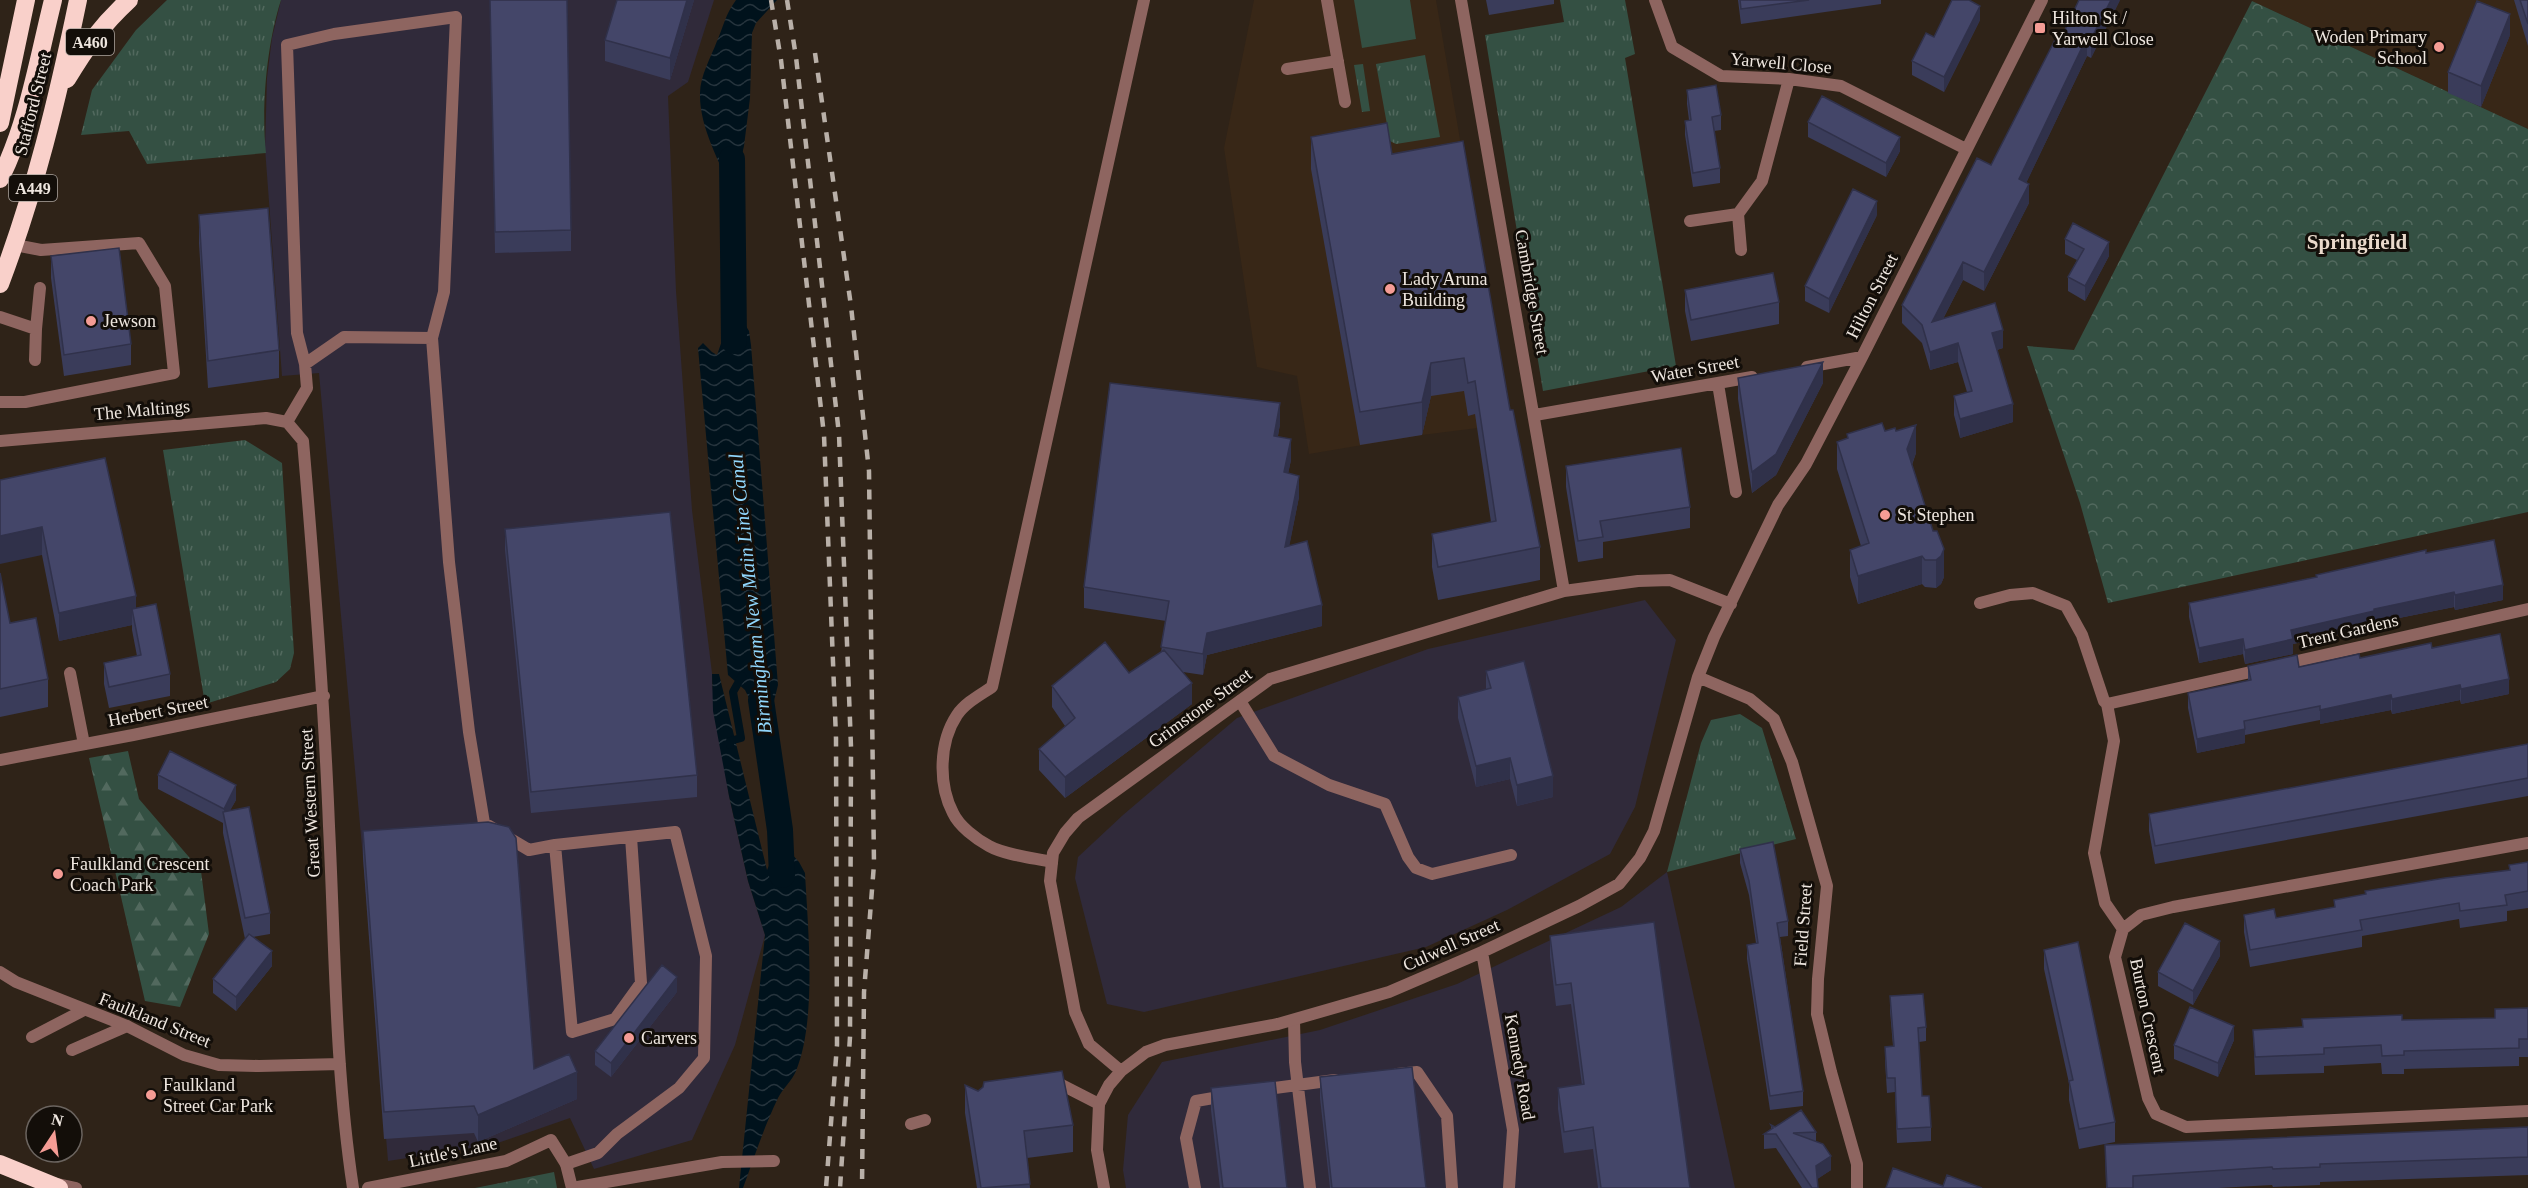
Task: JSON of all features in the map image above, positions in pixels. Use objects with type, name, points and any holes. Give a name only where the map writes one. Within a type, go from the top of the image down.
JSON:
[{"type":"highway","name":"Stafford Street","points":[[0,123],[26,0]]},
{"type":"highway","points":[[0,179],[12,154],[29,102],[53,0]]},
{"type":"highway","name":"Stafford Street","points":[[0,284],[24,221],[60,90],[78,0]]},
{"type":"highway","name":"A460","points":[[60,90],[86,47],[106,21],[129,0]]},
{"type":"highway","points":[[0,1164],[51,1185]]},
{"type":"street","points":[[1052,862],[991,848],[970,833],[953,813],[942,778],[944,747],[957,715],[971,700],[992,687],[1144,0]]},
{"type":"street","points":[[1327,0],[1345,102]]},
{"type":"street","name":"Cambridge Street","points":[[1461,0],[1564,591]]},
{"type":"street","name":"Yarwell Close","points":[[1655,0],[1672,47],[1721,76],[1789,79],[1840,86],[1966,149]]},
{"type":"street","name":"Hilton Street","points":[[1731,604],[1778,505],[1806,464],[1862,357],[2042,0]]},
{"type":"street","points":[[287,422],[307,388],[305,364],[297,333],[287,45],[334,34],[456,17],[444,292],[432,338],[450,573],[469,732],[484,823],[529,850],[675,832],[706,956],[704,1058],[680,1088],[617,1134],[598,1154],[566,1164],[572,1188],[722,1162],[774,1161]]},
{"type":"street","points":[[1287,69],[1338,61]]},
{"type":"street","points":[[1741,249],[1738,214],[1762,181],[1789,79]]},
{"type":"street","points":[[1690,221],[1738,214]]},
{"type":"street","points":[[0,402],[25,402],[174,373],[165,286],[139,243],[40,250],[15,245]]},
{"type":"street","points":[[35,360],[40,288]]},
{"type":"street","points":[[0,317],[36,329]]},
{"type":"street","points":[[305,364],[344,337],[432,338]]},
{"type":"street","points":[[1800,368],[1862,357]]},
{"type":"street","name":"Water Street","points":[[1535,415],[1765,375]]},
{"type":"street","points":[[1718,384],[1736,492]]},
{"type":"street","name":"The Maltings","points":[[0,441],[266,418],[287,422]]},
{"type":"street","name":"Great Western Street","points":[[287,422],[303,441],[324,696],[340,1064],[352,1188]]},
{"type":"street","name":"Grimstone Street","points":[[1121,1071],[1089,1044],[1075,1012],[1050,881],[1053,853],[1065,832],[1077,819],[1270,679],[1564,591],[1638,581],[1670,580],[1731,604]]},
{"type":"street","points":[[1980,603],[2010,595],[2033,593],[2066,606],[2082,635],[2107,704],[2115,741],[2094,853],[2105,903],[2123,929],[2141,915],[2173,907],[2528,843]]},
{"type":"street","name":"Culwell Street","points":[[1104,1188],[1097,1150],[1099,1104],[1109,1085],[1121,1071],[1146,1052],[1166,1045],[1294,1020],[1389,992],[1482,952],[1618,884],[1640,858],[1654,831],[1698,676],[1731,604]]},
{"type":"street","name":"Trent Gardens","points":[[2107,704],[2527,613]]},
{"type":"street","points":[[70,673],[84,744]]},
{"type":"street","name":"Field Street","points":[[1698,676],[1750,699],[1774,719],[1792,762],[1827,886],[1817,1014],[1857,1164],[1857,1188]]},
{"type":"street","name":"Herbert Street","points":[[0,760],[324,696]]},
{"type":"street","points":[[1240,700],[1274,756],[1329,785],[1385,804],[1408,857],[1416,868],[1432,874],[1511,855]]},
{"type":"street","points":[[555,845],[572,1032],[615,1019],[641,983],[631,837]]},
{"type":"street","name":"Burton Crescent","points":[[2123,929],[2115,957],[2148,1098],[2156,1114],[2186,1127],[2528,1111]]},
{"type":"street","name":"Kennedy Road","points":[[1482,952],[1513,1130],[1509,1188]]},
{"type":"street","name":"Faulkland Street","points":[[0,972],[16,982],[127,1026],[184,1055],[219,1065],[340,1064]]},
{"type":"street","points":[[32,1037],[84,1010]]},
{"type":"street","points":[[1294,1020],[1298,1084],[1310,1188]]},
{"type":"street","points":[[72,1050],[127,1026]]},
{"type":"street","points":[[1385,1075],[1417,1072],[1447,1116],[1452,1188]]},
{"type":"street","points":[[1195,1188],[1186,1138],[1196,1101],[1298,1084],[1352,1078]]},
{"type":"street","points":[[1034,1085],[1056,1082],[1099,1104]]},
{"type":"street","points":[[910,1124],[925,1120]]},
{"type":"street","name":"Little's Lane","points":[[368,1188],[506,1161],[551,1140],[566,1164]]},
{"type":"street","points":[[51,1185],[76,1188]]},
{"type":"shaded area","points":[[281,0],[714,0],[688,82],[668,96],[676,291],[692,510],[712,684],[729,796],[748,881],[765,935],[735,1045],[692,1140],[594,1169],[570,1118],[492,1145],[388,1161],[319,373],[282,376],[265,148],[267,78],[272,38]]},
{"type":"shaded area","points":[[1254,0],[1436,0],[1509,424],[1422,435],[1309,454],[1297,376],[1257,367],[1224,148]]},
{"type":"shaded area","name":"Woden Primary School","points":[[2253,0],[2528,0],[2528,129],[2252,1]]},
{"type":"shaded area","points":[[1645,600],[1676,640],[1635,807],[1610,854],[1507,910],[1426,947],[1144,1012],[1107,1004],[1075,878],[1078,857],[1123,815],[1237,718],[1428,649]]},
{"type":"shaded area","points":[[1667,872],[1735,1188],[1126,1188],[1123,1170],[1128,1115],[1162,1062],[1320,1030],[1457,984],[1621,907]]},
{"type":"green space","points":[[167,0],[281,0],[266,75],[264,116],[266,153],[147,164],[129,131],[81,135],[92,90],[136,30]]},
{"type":"green space","points":[[1354,0],[1410,0],[1416,39],[1362,48]]},
{"type":"green space","points":[[1560,0],[1625,0],[1635,54],[1625,58],[1676,366],[1543,391],[1485,35],[1564,22]]},
{"type":"green space","points":[[2252,1],[2528,129],[2528,512],[2108,603],[2080,503],[2027,346],[2074,350]]},
{"type":"green space","points":[[1425,55],[1440,137],[1396,144],[1390,141],[1376,64]]},
{"type":"green space","points":[[1363,64],[1370,111],[1362,112],[1354,65]]},
{"type":"green space","points":[[245,440],[282,463],[294,653],[290,669],[276,682],[205,704],[163,450]]},
{"type":"green space","points":[[1740,714],[1762,728],[1796,839],[1667,872],[1701,743],[1711,720]]},
{"type":"green space","points":[[128,751],[139,799],[201,871],[209,934],[180,1007],[145,1001],[89,758]]},
{"type":"green space","points":[[554,1172],[557,1188],[475,1188]]},
{"type":"water","points":[[736,0],[777,0],[756,23],[752,33],[750,98],[744,146],[733,193],[707,132],[700,93],[706,67],[727,15]]},
{"type":"water","points":[[734,306],[749,331],[751,345],[778,685],[766,733],[745,690],[728,675],[698,348],[703,343],[717,355]]},
{"type":"water","points":[[712,674],[719,674],[767,870],[780,841],[799,862],[805,873],[810,974],[803,1050],[794,1075],[780,1094],[773,1109],[743,1188],[739,1188],[765,935],[748,881],[729,796],[713,711]]},
{"type":"building","points":[[490,0],[567,0],[571,230],[495,232]]},
{"type":"building","points":[[617,0],[687,0],[670,58],[605,40]]},
{"type":"building","points":[[1740,0],[1809,0],[1741,9]]},
{"type":"building","points":[[1952,0],[1969,0],[1980,6],[1944,77],[1912,61],[1926,33],[1934,37]]},
{"type":"building","points":[[2079,0],[2111,0],[2091,39],[2087,37],[2019,179],[2029,184],[1984,272],[1963,262],[1932,322],[1995,303],[2003,330],[1992,333],[2013,404],[1960,419],[1954,396],[1972,391],[1958,343],[1930,352],[1922,325],[1902,305],[1977,158],[1991,165],[2058,34],[2062,36]]},
{"type":"building","points":[[2520,0],[2528,0],[2528,24]]},
{"type":"building","points":[[2477,1],[2510,14],[2481,86],[2448,72]]},
{"type":"building","points":[[1716,85],[1721,115],[1712,117],[1720,168],[1693,173],[1685,121],[1691,120],[1687,90]]},
{"type":"building","points":[[1822,96],[1900,137],[1886,163],[1808,122]]},
{"type":"building","points":[[1387,123],[1392,154],[1463,141],[1510,410],[1513,410],[1540,547],[1438,567],[1432,534],[1496,521],[1475,381],[1468,383],[1464,358],[1431,363],[1422,402],[1360,412],[1311,137]]},
{"type":"building","points":[[1853,189],[1877,201],[1829,299],[1805,286]]},
{"type":"building","points":[[268,208],[279,350],[208,361],[199,215]]},
{"type":"building","points":[[2073,223],[2109,242],[2085,286],[2068,277],[2084,249],[2065,239]]},
{"type":"building","name":"Jewson","points":[[119,248],[131,344],[64,355],[51,256]]},
{"type":"building","points":[[1773,273],[1779,302],[1691,320],[1685,290]]},
{"type":"building","points":[[1823,362],[1776,454],[1752,472],[1738,378]]},
{"type":"building","points":[[1110,383],[1280,403],[1274,436],[1291,439],[1284,472],[1299,476],[1285,547],[1307,541],[1322,605],[1207,633],[1203,654],[1161,647],[1169,601],[1084,587]]},
{"type":"building","name":"St Stephen","points":[[1882,423],[1885,431],[1895,428],[1896,431],[1916,425],[1907,449],[1933,531],[1937,531],[1944,549],[1936,560],[1925,560],[1922,556],[1858,576],[1850,550],[1869,543],[1837,442],[1848,438],[1847,434]]},
{"type":"building","points":[[1681,448],[1690,507],[1600,521],[1603,537],[1578,541],[1566,466]]},
{"type":"building","points":[[105,458],[136,596],[59,613],[42,527],[0,536],[0,480]]},
{"type":"building","points":[[670,512],[697,775],[531,792],[505,529]]},
{"type":"building","points":[[2494,540],[2503,585],[2455,595],[2454,592],[2374,609],[2374,611],[2291,630],[2293,639],[2245,650],[2243,639],[2199,648],[2189,603],[2317,577],[2316,575],[2426,550],[2426,553]]},
{"type":"building","points":[[0,573],[10,623],[36,618],[48,679],[0,689]]},
{"type":"building","points":[[156,604],[170,674],[109,687],[104,663],[141,655],[132,609]]},
{"type":"building","points":[[2500,634],[2509,679],[2461,689],[2460,685],[2392,699],[2391,695],[2320,710],[2320,706],[2244,721],[2245,729],[2197,739],[2188,693],[2251,680],[2248,666],[2297,655],[2299,667],[2359,654],[2360,658],[2431,643],[2432,648]]},
{"type":"building","points":[[1105,642],[1129,673],[1164,650],[1192,683],[1065,777],[1039,749],[1075,718],[1052,686]]},
{"type":"building","points":[[1524,661],[1553,776],[1517,785],[1510,758],[1476,766],[1458,697],[1491,688],[1486,671]]},
{"type":"building","points":[[2528,744],[2528,778],[2155,846],[2149,814]]},
{"type":"building","points":[[170,751],[236,785],[224,809],[158,775]]},
{"type":"building","points":[[249,807],[270,913],[245,918],[223,812]]},
{"type":"building","points":[[488,822],[509,827],[516,838],[534,1069],[569,1054],[577,1072],[478,1115],[474,1106],[384,1112],[363,831]]},
{"type":"building","points":[[1773,842],[1788,921],[1777,923],[1803,1091],[1770,1096],[1747,945],[1758,943],[1749,881],[1740,849]]},
{"type":"building","points":[[2528,862],[2528,891],[2505,895],[2507,905],[2460,911],[2459,903],[2360,920],[2362,930],[2250,950],[2244,915],[2274,909],[2276,918],[2335,907],[2334,900],[2366,894],[2365,891],[2510,870],[2509,865]]},
{"type":"building","points":[[1654,922],[1690,1188],[1601,1188],[1593,1127],[1564,1132],[1558,1088],[1584,1084],[1571,983],[1556,985],[1550,936]]},
{"type":"building","points":[[2185,923],[2220,941],[2193,991],[2158,972]]},
{"type":"building","points":[[249,934],[272,951],[236,997],[213,979]]},
{"type":"building","points":[[2078,942],[2115,1122],[2079,1129],[2069,1081],[2073,1080],[2044,950]]},
{"type":"building","points":[[662,965],[677,977],[611,1063],[595,1051]]},
{"type":"building","points":[[1923,994],[1926,1027],[1918,1028],[1922,1096],[1929,1096],[1931,1127],[1897,1129],[1895,1078],[1887,1078],[1885,1047],[1894,1046],[1890,996]]},
{"type":"building","points":[[2190,1007],[2234,1026],[2218,1063],[2174,1045]]},
{"type":"building","points":[[2528,1008],[2528,1039],[2519,1039],[2519,1048],[2404,1051],[2404,1055],[2382,1056],[2381,1045],[2324,1048],[2324,1054],[2255,1057],[2253,1030],[2303,1027],[2302,1019],[2402,1015],[2402,1020],[2495,1018],[2495,1009]]},
{"type":"building","points":[[1412,1067],[1426,1188],[1332,1188],[1320,1077]]},
{"type":"building","points":[[1062,1071],[1073,1125],[1024,1131],[1030,1184],[981,1188],[965,1085],[978,1091],[983,1087],[984,1082]]},
{"type":"building","points":[[1275,1081],[1287,1188],[1223,1188],[1211,1088]]},
{"type":"building","points":[[1801,1110],[1816,1132],[1793,1133],[1823,1144],[1831,1156],[1816,1166],[1818,1188],[1812,1188],[1776,1134],[1764,1134],[1773,1128],[1771,1125],[1775,1127]]},
{"type":"building","points":[[2528,1127],[2528,1157],[2320,1164],[2320,1167],[2273,1169],[2272,1167],[2133,1176],[2133,1188],[2107,1188],[2105,1145]]},
{"type":"building","points":[[1893,1168],[1943,1186],[1947,1175],[1982,1188],[1886,1188]]},
{"type":"waterway","name":"Birmingham New Main Line Canal","points":[[732,159],[734,341]]},
{"type":"waterway","points":[[730,745],[730,741],[741,738],[733,692],[742,676]]},
{"type":"waterway","name":"Birmingham New Main Line Canal","points":[[761,700],[780,830],[782,875]]},
{"type":"railway","points":[[771,0],[781,60],[824,435],[836,738],[837,1045],[826,1188]]},
{"type":"railway","points":[[787,0],[796,57],[839,434],[851,747],[850,1037],[840,1188]]},
{"type":"railway","points":[[815,53],[851,306],[869,471],[874,864],[864,992],[862,1188]]},
{"type":"place","name":"Hilton St / Yarwell Close","points":[[2040,28]]},
{"type":"place","name":"Woden Primary School","points":[[2439,47]]},
{"type":"place","name":"Lady Aruna Building","points":[[1390,289]]},
{"type":"place","name":"Jewson","points":[[91,321]]},
{"type":"place","name":"St Stephen","points":[[1885,515]]},
{"type":"place","name":"Faulkland Crescent Coach Park","points":[[58,874]]},
{"type":"place","name":"Carvers","points":[[629,1038]]},
{"type":"place","name":"Faulkland Street Car Park","points":[[151,1095]]},
{"type":"district","name":"Springfield","points":[[2357,242]]}]
